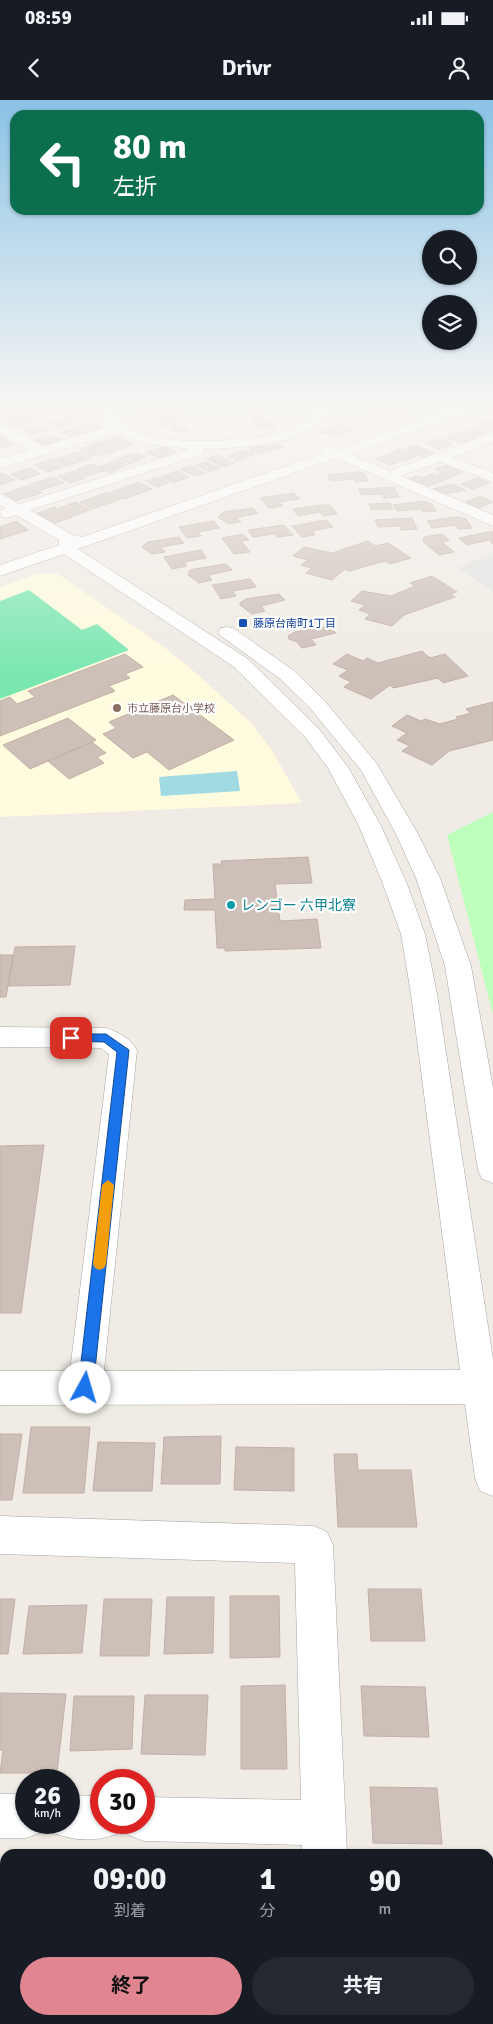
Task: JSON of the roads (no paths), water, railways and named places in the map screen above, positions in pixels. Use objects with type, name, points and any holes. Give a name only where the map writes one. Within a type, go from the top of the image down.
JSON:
[{"type":"street","points":[[0,515],[58,496]]},
{"type":"street","points":[[0,571],[196,496]]},
{"type":"street","points":[[434,496],[493,521]]},
{"type":"street","points":[[0,499],[73,543],[202,615],[286,674],[316,703],[370,768],[391,802],[428,878],[458,966],[493,1170]]},
{"type":"street","points":[[0,560],[73,543],[241,664],[282,701],[338,767],[370,826],[395,884],[413,934],[487,1387],[493,1478]]},
{"type":"street","points":[[0,1037],[106,1038],[123,1050],[85,1388]]},
{"type":"street","points":[[0,1388],[487,1387]]},
{"type":"street","points":[[0,1535],[314,1545],[324,1838],[155,1820]]},
{"type":"street","points":[[0,1816],[15,1816]]},
{"type":"water","points":[[237,771],[240,791],[161,796],[159,777]]},
{"type":"place","name":"藤原台南町1丁目","points":[[243,623]]},
{"type":"place","name":"市立藤原台小学校","points":[[117,708]]},
{"type":"place","name":"レンゴー 六甲北寮","points":[[231,905]]}]
